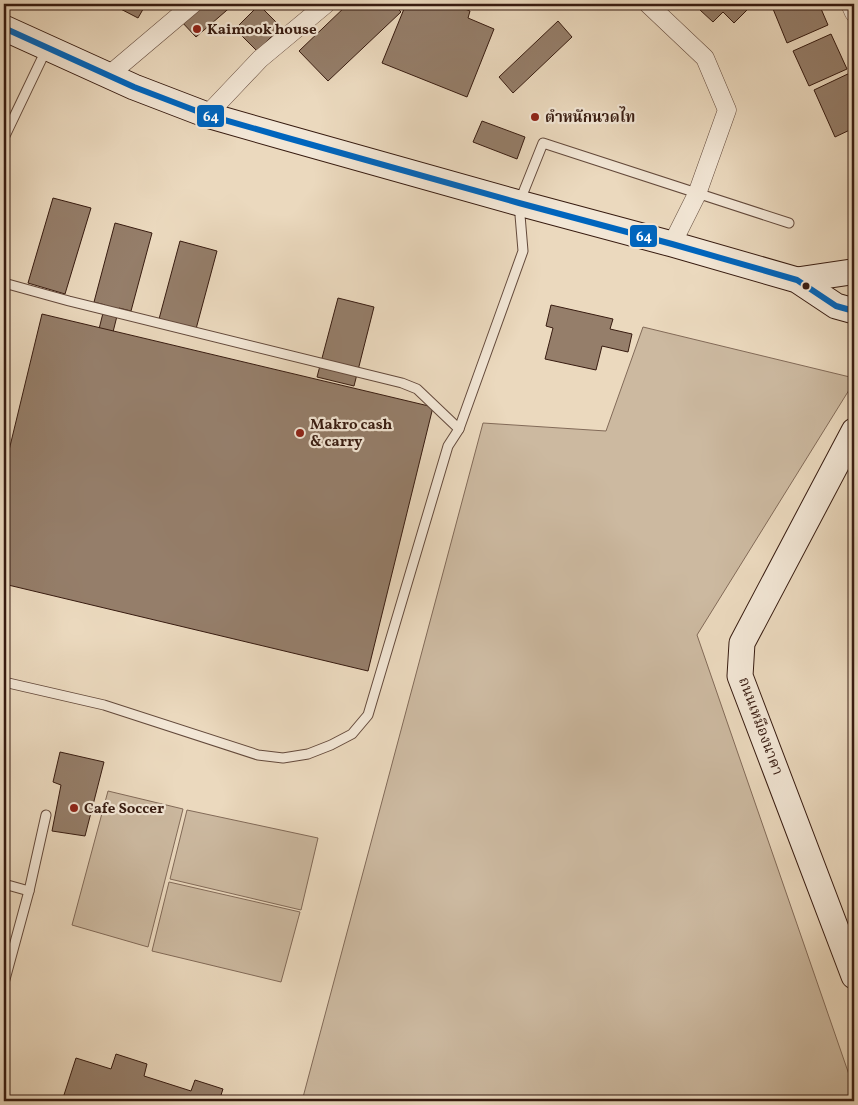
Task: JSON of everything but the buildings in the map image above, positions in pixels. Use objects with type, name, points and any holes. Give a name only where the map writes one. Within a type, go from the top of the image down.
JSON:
[{"type":"main road","points":[[7,32],[134,87],[207,114],[797,280],[836,306],[854,311]]},
{"type":"main road","points":[[797,280],[854,272]]},
{"type":"main road","name":"ถนนเหมืองนาคา","points":[[854,432],[742,643],[740,676],[854,976]]},
{"type":"street","points":[[109,75],[193,4]]},
{"type":"street","points":[[207,114],[260,59],[326,4]]},
{"type":"street","points":[[648,4],[705,58],[727,110],[698,194],[672,244]]},
{"type":"street","points":[[850,4],[854,13]]},
{"type":"lane","points":[[4,138],[47,48]]},
{"type":"lane","points":[[4,682],[104,705],[258,755],[283,758],[308,754],[352,734],[368,715],[448,446],[459,429],[522,251],[519,203],[543,143],[788,223]]},
{"type":"lane","points":[[4,283],[69,301],[402,383],[417,389],[459,429]]},
{"type":"lane","points":[[4,983],[29,891],[46,814]]},
{"type":"lane","points":[[4,884],[29,891]]},
{"type":"shaded area","points":[[643,327],[854,378],[854,382],[697,635],[854,1089],[854,1101],[302,1101],[483,423],[606,431]]},
{"type":"shaded area","points":[[108,791],[183,809],[148,947],[72,925]]},
{"type":"shaded area","points":[[187,810],[318,838],[301,910],[170,879]]},
{"type":"shaded area","points":[[169,882],[300,912],[281,982],[152,951]]},
{"type":"transit line","name":"64","points":[[4,28],[134,87],[207,115],[797,280],[836,306],[854,311]]},
{"type":"place","name":"Kaimook house","points":[[197,29]]},
{"type":"place","name":"ตำหนักนวดไท","points":[[535,117]]},
{"type":"place","name":"Makro cash & carry","points":[[300,433]]},
{"type":"place","name":"Cafe Soccer","points":[[74,808]]}]
